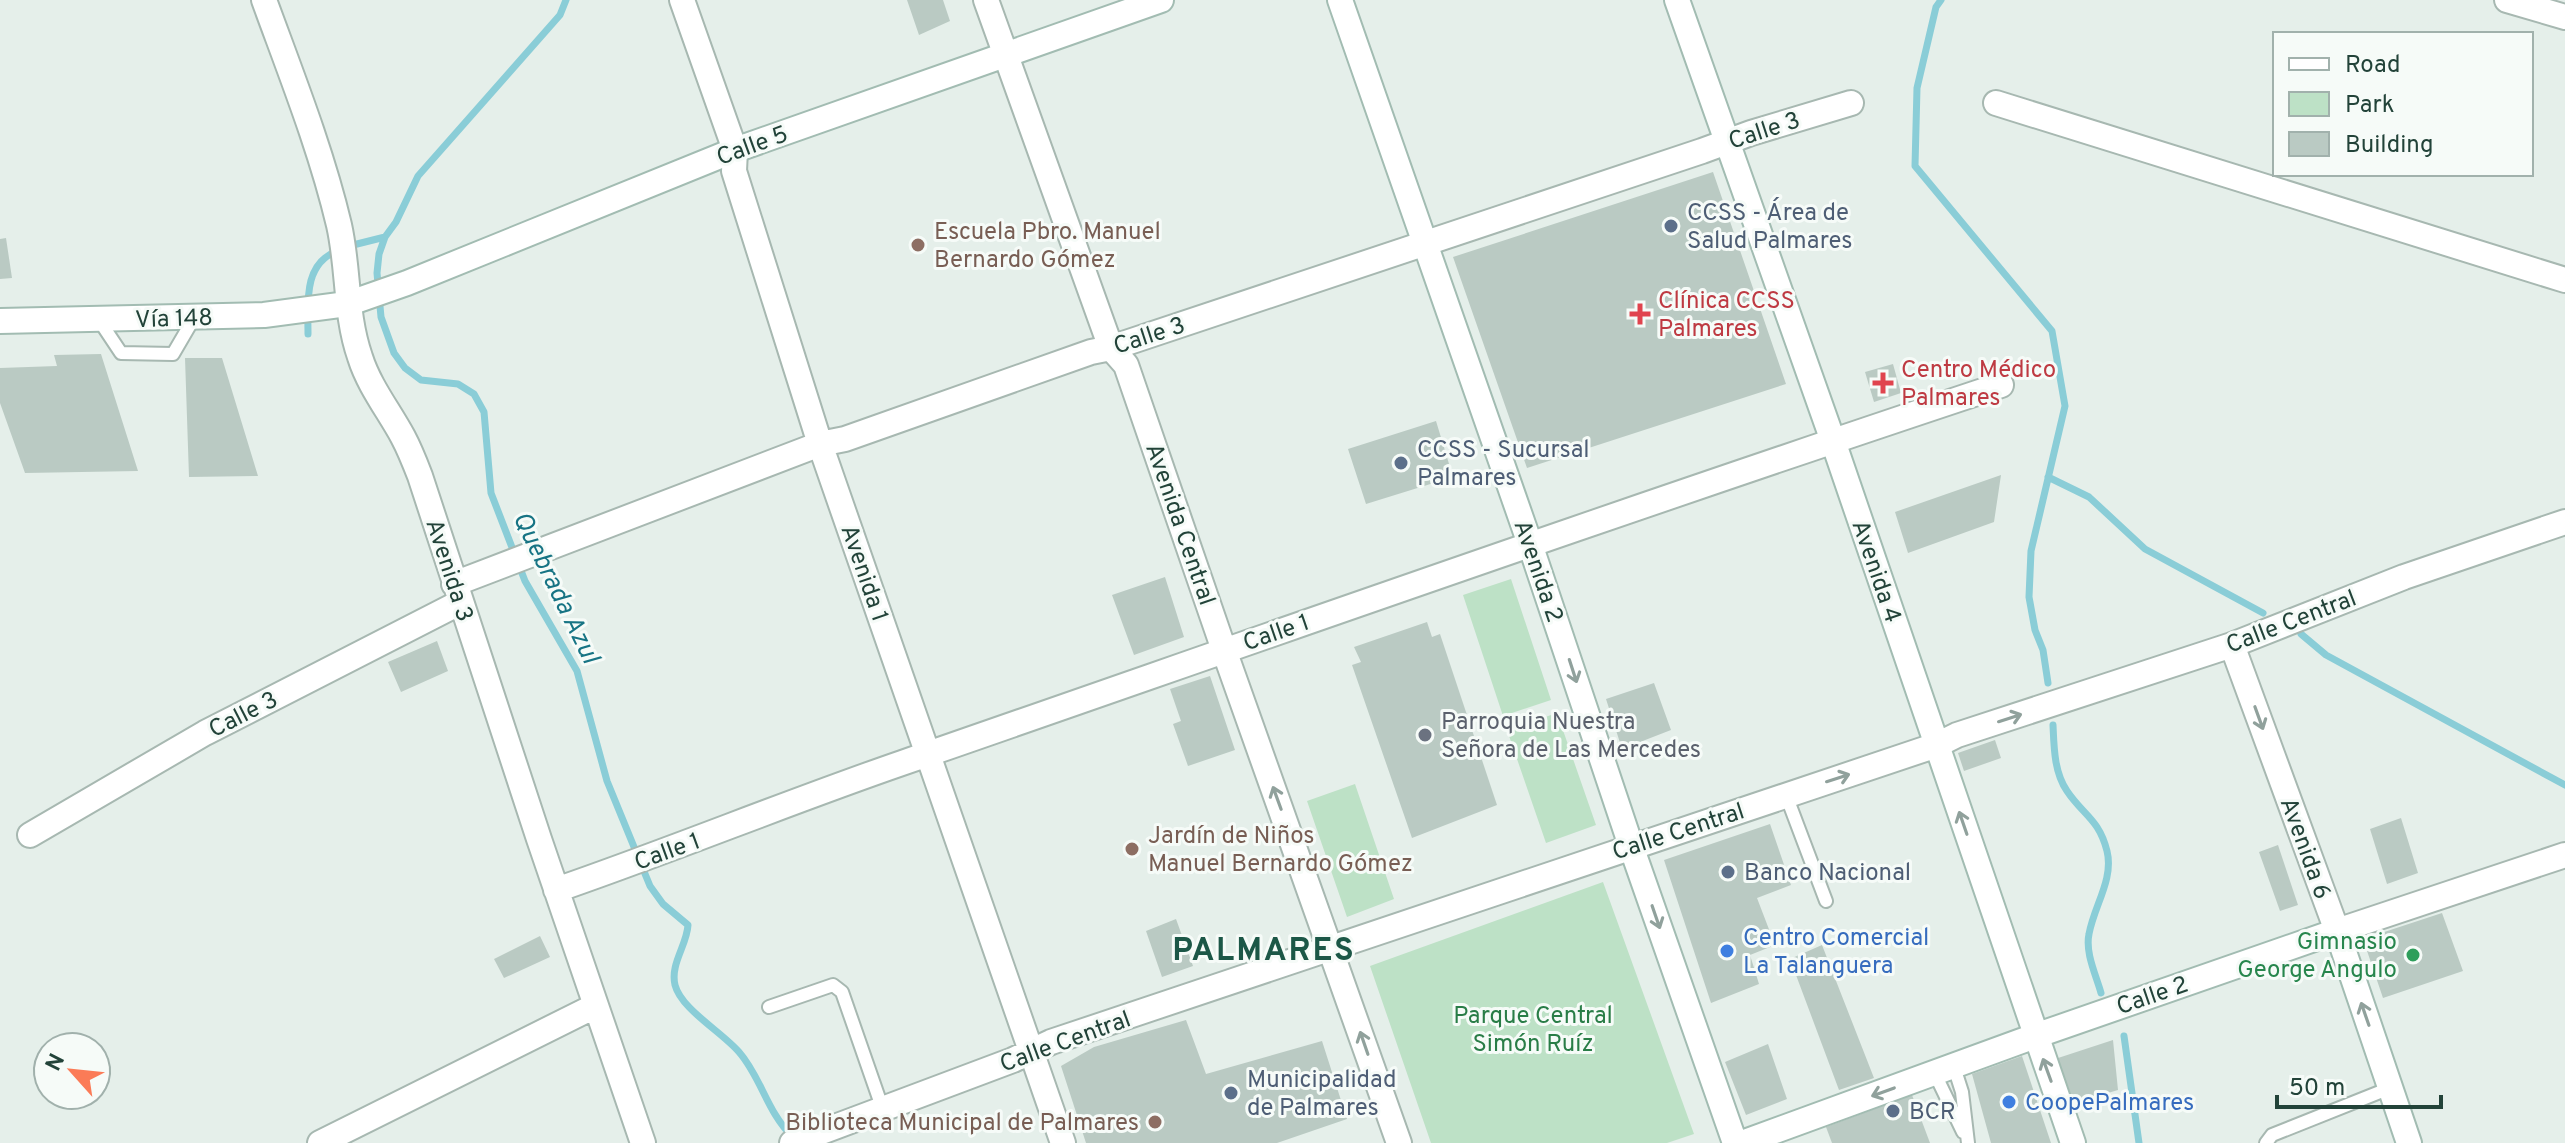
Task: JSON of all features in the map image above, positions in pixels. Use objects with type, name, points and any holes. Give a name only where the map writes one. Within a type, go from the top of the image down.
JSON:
[{"type":"street","name":"Avenida 3","points":[[264,0],[316,147],[340,230],[348,303],[364,368],[405,441],[420,476],[643,1143]]},
{"type":"street","name":"Avenida 1","points":[[682,0],[735,150],[734,171],[820,444],[1063,1143]]},
{"type":"street","name":"Avenida Central","points":[[986,0],[1111,348],[1126,365],[1399,1143]]},
{"type":"street","name":"Calle 5","points":[[348,303],[407,283],[735,150],[1161,0]]},
{"type":"street","name":"Avenida 2","points":[[1340,0],[1735,1143]]},
{"type":"street","name":"Avenida 4","points":[[1677,0],[1833,441],[2073,1143]]},
{"type":"street","points":[[2507,0],[2565,17]]},
{"type":"street","name":"Calle 3","points":[[30,835],[496,569],[537,552],[820,444],[845,439],[1091,352],[1425,244],[1727,141],[1851,103]]},
{"type":"street","points":[[1996,103],[2565,280]]},
{"type":"street","name":"Vía 148","points":[[0,321],[194,318],[292,311],[348,303]]},
{"type":"street","name":"Calle 1","points":[[556,890],[1224,650],[2001,385]]},
{"type":"street","name":"Calle Central","points":[[800,1140],[1013,1060],[1031,1050],[1937,745],[1957,735],[2232,645],[2404,577],[2565,522]]},
{"type":"street","name":"Avenida 6","points":[[2232,645],[2337,931],[2409,1143]]},
{"type":"street","name":"Calle 2","points":[[1742,1143],[2035,1036],[2565,855]]},
{"type":"street","points":[[320,1143],[595,1006]]},
{"type":"lane","points":[[99,320],[121,353],[173,354],[194,318]]},
{"type":"lane","points":[[1786,795],[1826,901]]},
{"type":"lane","points":[[769,1007],[833,985],[837,987],[842,992],[882,1107]]},
{"type":"lane","points":[[1944,1070],[1962,1092],[1968,1141]]},
{"type":"lane","points":[[1944,1070],[1945,1098],[1968,1141]]},
{"type":"lane","points":[[2266,1143],[2272,1135],[2390,1088]]},
{"type":"green space","points":[[1511,579],[1551,700],[1503,716],[1463,595]]},
{"type":"green space","points":[[1557,713],[1596,825],[1546,843],[1507,730]]},
{"type":"green space","points":[[1355,784],[1394,899],[1347,917],[1307,801]]},
{"type":"green space","name":"Parque Central Simón Ruíz","points":[[1603,882],[1694,1134],[1667,1143],[1431,1143],[1370,966]]},
{"type":"building","points":[[907,0],[943,0],[950,21],[919,35]]},
{"type":"building","name":"Clínica CCSS Palmares","points":[[1713,172],[1786,384],[1527,468],[1453,257]]},
{"type":"building","points":[[6,238],[12,278],[0,279],[0,239]]},
{"type":"building","points":[[101,354],[138,471],[25,473],[0,403],[0,368],[57,366],[54,355]]},
{"type":"building","points":[[185,358],[222,358],[258,476],[189,477]]},
{"type":"building","name":"Centro Médico Palmares","points":[[1893,364],[1901,393],[1874,402],[1865,372]]},
{"type":"building","name":"CCSS - Sucursal Palmares","points":[[1436,421],[1453,477],[1366,504],[1348,449]]},
{"type":"building","points":[[2001,475],[1994,522],[1908,553],[1895,512]]},
{"type":"building","points":[[1165,577],[1184,637],[1134,655],[1112,595]]},
{"type":"building","name":"Parroquia Nuestra Señora de Las Mercedes","points":[[1427,622],[1432,637],[1440,634],[1497,805],[1412,838],[1352,665],[1361,662],[1354,647]]},
{"type":"building","points":[[437,641],[448,671],[401,692],[388,662]]},
{"type":"building","points":[[1210,676],[1235,750],[1188,766],[1173,724],[1181,721],[1170,689]]},
{"type":"building","points":[[1654,683],[1671,730],[1622,749],[1606,699]]},
{"type":"building","points":[[1995,740],[2001,758],[1964,771],[1958,753]]},
{"type":"building","points":[[2401,818],[2418,873],[2387,884],[2370,829]]},
{"type":"building","points":[[1770,824],[1791,885],[1757,898],[1775,945],[1750,955],[1759,984],[1711,1003],[1664,860]]},
{"type":"building","points":[[2278,845],[2298,905],[2280,911],[2259,852]]},
{"type":"building","name":"Gimnasio George Angulo","points":[[2442,913],[2463,971],[2383,998],[2363,939]]},
{"type":"building","points":[[1176,919],[1193,966],[1162,977],[1146,931]]},
{"type":"building","points":[[540,936],[550,957],[504,978],[494,959]]},
{"type":"building","points":[[1822,945],[1874,1078],[1839,1090],[1790,959]]},
{"type":"building","name":"Municipalidad de Palmares","points":[[1186,1020],[1206,1074],[1322,1041],[1347,1119],[1277,1143],[1086,1143],[1061,1066],[1094,1047]]},
{"type":"building","points":[[2113,1040],[2118,1090],[2071,1104],[2055,1059]]},
{"type":"building","points":[[1768,1044],[1787,1099],[1746,1115],[1725,1062]]},
{"type":"building","name":"CoopePalmares","points":[[2022,1056],[2051,1143],[1991,1143],[1972,1074]]},
{"type":"building","name":"BCR","points":[[1912,1095],[1930,1143],[1832,1143],[1826,1127]]},
{"type":"waterway","name":"Quebrada Azul","points":[[566,0],[560,15],[418,176],[379,254],[377,273],[381,317],[394,353],[405,368],[421,380],[458,384],[474,394],[484,412],[491,493],[525,581],[577,671],[607,781],[650,886],[663,904],[688,925],[675,970],[675,985],[685,1003],[732,1044],[747,1062],[776,1116],[792,1136]]},
{"type":"waterway","points":[[1941,0],[1936,7],[1917,88],[1915,166],[2052,331],[2065,406],[2031,551],[2029,597],[2048,683]]},
{"type":"waterway","points":[[349,246],[385,237]]},
{"type":"waterway","points":[[308,334],[308,298],[313,275],[318,265],[337,251]]},
{"type":"waterway","points":[[2048,477],[2089,497],[2145,549],[2263,613]]},
{"type":"waterway","points":[[2301,634],[2326,655],[2565,785]]},
{"type":"waterway","points":[[2053,725],[2059,776],[2073,799],[2095,824],[2107,851],[2106,882],[2088,941],[2101,993]]},
{"type":"waterway","points":[[2124,1036],[2139,1143]]},
{"type":"place","name":"CCSS - Área de Salud Palmares","points":[[1671,226]]},
{"type":"place","name":"Escuela Pbro. Manuel Bernardo Gómez","points":[[918,245]]},
{"type":"place","name":"Clínica CCSS Palmares","points":[[1640,314]]},
{"type":"place","name":"Centro Médico Palmares","points":[[1883,383]]},
{"type":"place","name":"CCSS - Sucursal Palmares","points":[[1401,463]]},
{"type":"place","name":"Parroquia Nuestra Señora de Las Mercedes","points":[[1425,735]]},
{"type":"place","name":"Jardín de Niños Manuel Bernardo Gómez","points":[[1132,849]]},
{"type":"place","name":"Banco Nacional","points":[[1728,872]]},
{"type":"place","name":"Centro Comercial La Talanguera","points":[[1727,951]]},
{"type":"place","name":"Gimnasio George Angulo","points":[[2413,955]]},
{"type":"place","name":"Municipalidad de Palmares","points":[[1231,1093]]},
{"type":"place","name":"CoopePalmares","points":[[2009,1102]]},
{"type":"place","name":"BCR","points":[[1893,1111]]},
{"type":"place","name":"Biblioteca Municipal de Palmares","points":[[1155,1122]]},
{"type":"district","name":"PALMARES","points":[[1264,949]]}]
